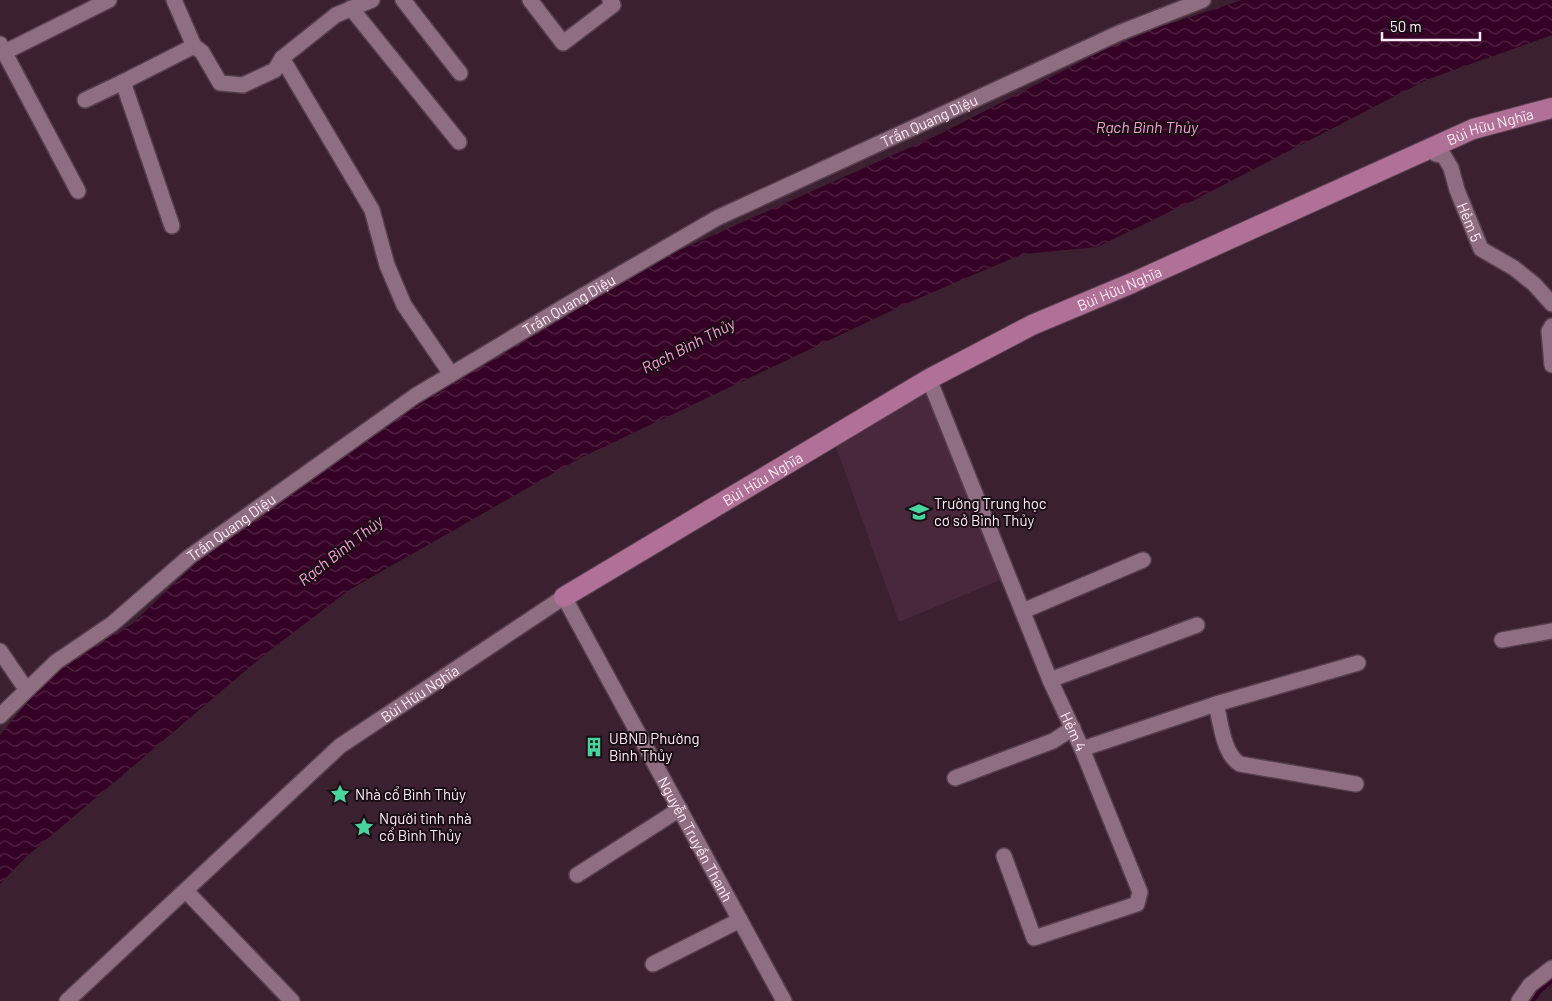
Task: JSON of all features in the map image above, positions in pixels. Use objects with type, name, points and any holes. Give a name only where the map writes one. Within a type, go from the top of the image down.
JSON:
[{"type":"main road","name":"Bùi Hữu Nghĩa","points":[[564,596],[929,379],[1032,325],[1150,276],[1428,147],[1473,129],[1552,108]]},
{"type":"street","points":[[78,191],[2,48],[109,0]]},
{"type":"street","points":[[174,0],[194,46],[202,52],[220,83],[243,85],[275,70],[282,58],[336,15],[372,0]]},
{"type":"street","points":[[403,0],[460,73]]},
{"type":"street","points":[[530,0],[563,43],[613,4],[610,0]]},
{"type":"street","name":"Trần Quang Diệu","points":[[0,716],[56,662],[112,624],[189,557],[415,396],[451,374],[717,218],[1119,33],[1203,0]]},
{"type":"street","points":[[351,8],[459,142]]},
{"type":"street","points":[[85,100],[194,46]]},
{"type":"street","points":[[282,58],[372,210],[387,265],[404,305],[451,374]]},
{"type":"street","points":[[123,82],[172,226]]},
{"type":"street","name":"Hẻm 5","points":[[1428,147],[1436,154],[1444,156],[1451,168],[1457,190],[1480,248],[1514,268],[1534,284],[1552,304]]},
{"type":"street","points":[[1552,326],[1549,331],[1552,365]]},
{"type":"street","name":"Hẻm 4","points":[[929,379],[1050,680],[1082,749],[1140,892],[1137,904],[1034,938],[1004,856]]},
{"type":"street","points":[[1023,611],[1143,560]]},
{"type":"street","name":"Nguyễn Truyền Thanh","points":[[564,596],[784,1001]]},
{"type":"street","name":"Bùi Hữu Nghĩa","points":[[76,998],[340,746],[564,596]]},
{"type":"street","points":[[1050,680],[1197,625]]},
{"type":"street","points":[[1502,640],[1552,631]]},
{"type":"street","points":[[0,651],[26,689]]},
{"type":"street","points":[[1082,749],[1216,704],[1358,663]]},
{"type":"street","points":[[1216,704],[1228,752],[1233,760],[1240,764],[1356,784]]},
{"type":"street","points":[[955,778],[1053,741],[1073,728]]},
{"type":"street","points":[[576,875],[680,809]]},
{"type":"street","points":[[186,891],[292,1001]]},
{"type":"street","points":[[653,964],[740,920]]},
{"type":"street","points":[[1519,1001],[1530,986],[1552,968]]},
{"type":"shaded area","name":"Trường Trung học cơ sở Bình Thủy","points":[[927,390],[1005,578],[899,622],[836,447]]},
{"type":"water","name":"Rạch Bình Thủy","points":[[1242,0],[1552,0],[1552,35],[1426,80],[1194,200],[1097,247],[1023,254],[912,301],[580,458],[349,590],[264,655],[26,857],[0,884],[0,735],[56,668],[132,624],[241,520],[469,364],[572,310],[669,255],[940,134],[1106,49],[1160,27]]},
{"type":"waterway","points":[[1533,1001],[1539,992],[1552,981]]},
{"type":"place","name":"Trường Trung học cơ sở Bình Thủy","points":[[919,512]]},
{"type":"place","name":"UBND Phường Bình Thủy","points":[[594,747]]},
{"type":"place","name":"Nhà cổ Bình Thủy","points":[[340,794]]},
{"type":"place","name":"Người tình nhà cổ Bình Thủy","points":[[364,827]]}]
